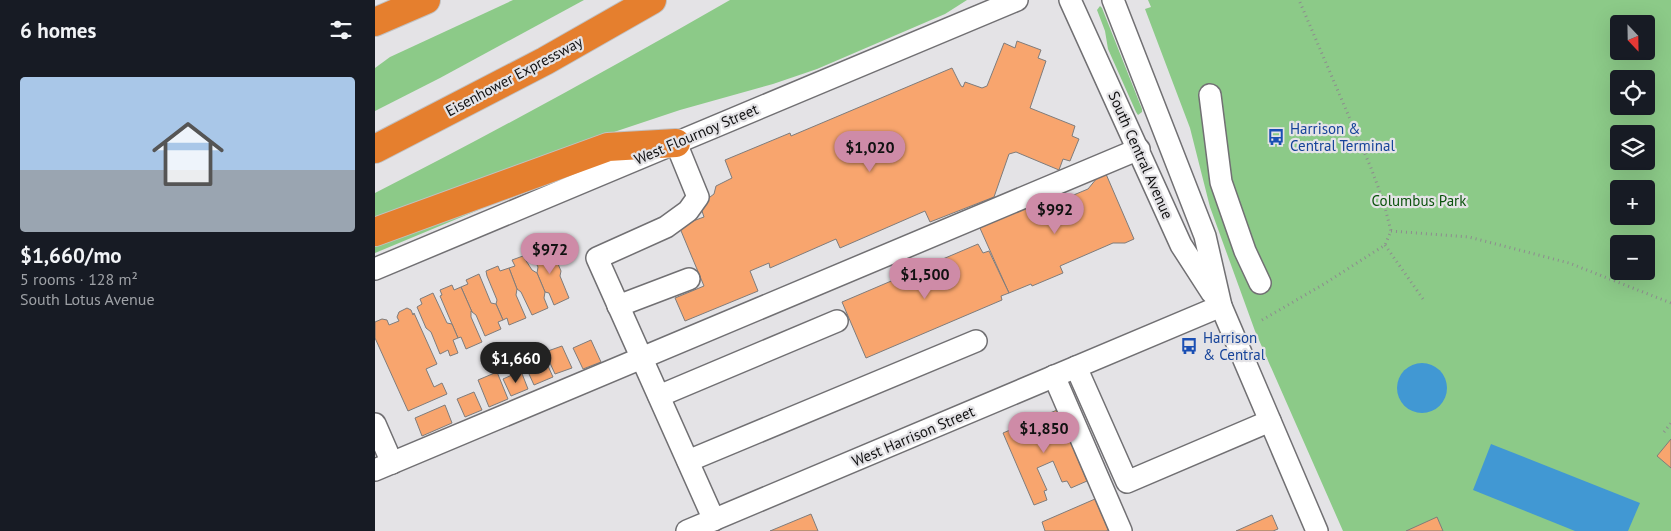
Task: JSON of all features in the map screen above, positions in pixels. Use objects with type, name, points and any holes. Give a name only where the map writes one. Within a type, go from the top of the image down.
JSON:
[{"type":"highway","points":[[375,22],[426,0]]},
{"type":"highway","name":"Eisenhower Expressway","points":[[375,149],[545,61],[652,0]]},
{"type":"highway","points":[[375,232],[609,147],[676,143]]},
{"type":"street","name":"West Flournoy Street","points":[[375,269],[1017,0]]},
{"type":"street","name":"South Central Avenue","points":[[1070,0],[1181,245],[1221,306],[1317,531]]},
{"type":"street","name":"South Central Avenue","points":[[1113,0],[1205,236],[1221,306]]},
{"type":"street","points":[[1210,95],[1221,182],[1245,251],[1261,283]]},
{"type":"street","points":[[676,143],[698,197],[688,211],[666,227],[597,258],[714,520]]},
{"type":"street","points":[[375,424],[383,467],[1139,149]]},
{"type":"street","points":[[618,306],[689,279]]},
{"type":"street","name":"West Harrison Street","points":[[691,530],[1221,306]]},
{"type":"street","points":[[659,396],[837,320]]},
{"type":"street","points":[[687,461],[977,341]]},
{"type":"street","points":[[1076,367],[1127,482],[1270,421]]},
{"type":"street","points":[[1054,376],[1121,531]]},
{"type":"path","points":[[1262,320],[1385,245],[1391,231],[1383,200],[1371,168],[1299,0]]},
{"type":"path","points":[[1391,231],[1469,237],[1569,263],[1671,303]]},
{"type":"path","points":[[1385,245],[1423,299]]},
{"type":"path","points":[[1664,432],[1671,423]]},
{"type":"green space","points":[[513,0],[584,0],[375,111],[375,68],[390,57]]},
{"type":"green space","points":[[730,0],[967,0],[945,14],[817,69],[617,131],[375,221],[375,193],[554,99]]},
{"type":"green space","name":"Columbus Park","points":[[1148,0],[1671,0],[1671,531],[1343,531],[1255,331],[1210,207],[1190,128],[1145,9],[1151,7]]},
{"type":"green space","points":[[1100,6],[1142,109],[1142,112],[1138,115],[1108,49],[1105,31],[1097,10]]},
{"type":"green space","points":[[507,198],[375,253],[375,242]]},
{"type":"water","points":[[1422,363],[1432,365],[1440,370],[1445,378],[1447,388],[1445,398],[1440,406],[1432,411],[1422,413],[1412,411],[1404,406],[1399,398],[1397,388],[1399,378],[1404,370],[1412,365]]},
{"type":"water","points":[[1491,444],[1640,503],[1628,531],[1575,531],[1473,490]]},
{"type":"building","points":[[1017,41],[1041,50],[1038,58],[1046,61],[1030,108],[1075,126],[1072,136],[1079,139],[1070,161],[1063,159],[1059,170],[1016,152],[1009,154],[994,197],[930,222],[925,211],[840,248],[836,239],[770,268],[769,263],[750,271],[758,291],[685,321],[675,298],[704,286],[679,226],[704,217],[702,203],[714,194],[716,186],[732,178],[725,160],[790,133],[791,136],[952,68],[961,86],[963,87],[965,82],[982,88],[987,86],[1004,43],[1015,48]]},
{"type":"building","points":[[1106,174],[1134,239],[1125,243],[1113,243],[1060,266],[1063,273],[1009,293],[979,226],[1031,202],[1035,211],[1088,189],[1097,178]]},
{"type":"building","points":[[978,244],[983,253],[989,251],[1009,293],[1001,296],[1002,300],[866,358],[842,302]]},
{"type":"building","points":[[543,248],[545,253],[552,250],[569,298],[554,305],[549,293],[545,292],[537,273],[538,267],[531,253]]},
{"type":"building","points":[[523,256],[532,270],[537,273],[545,292],[544,298],[548,308],[532,315],[521,292],[517,289],[509,268],[515,266],[512,260]]},
{"type":"building","points":[[498,266],[500,271],[509,268],[517,289],[516,295],[526,318],[509,325],[507,318],[503,320],[496,304],[497,300],[486,271]]},
{"type":"building","points":[[479,274],[491,303],[496,304],[503,320],[498,322],[501,329],[485,336],[461,287],[468,284],[466,280]]},
{"type":"building","points":[[452,285],[454,290],[461,287],[482,342],[466,349],[461,337],[458,338],[440,296],[442,295],[440,290]]},
{"type":"building","points":[[433,293],[447,323],[452,324],[458,338],[453,340],[458,353],[450,356],[448,350],[440,354],[431,332],[426,328],[417,307],[422,304],[420,299]]},
{"type":"building","points":[[407,308],[411,310],[413,315],[414,313],[437,364],[426,369],[434,387],[442,383],[447,394],[408,411],[375,338],[375,322],[382,319],[387,320],[389,325],[399,321],[397,317],[399,312]]},
{"type":"building","points":[[591,340],[601,362],[583,369],[573,348]]},
{"type":"building","points":[[562,346],[572,368],[555,374],[545,352]]},
{"type":"building","points":[[543,355],[553,377],[534,385],[524,363]]},
{"type":"building","points":[[521,371],[528,389],[511,396],[503,379]]},
{"type":"building","points":[[497,372],[508,399],[489,407],[478,380]]},
{"type":"building","points":[[474,392],[482,410],[465,417],[457,399]]},
{"type":"building","points":[[445,405],[452,423],[422,436],[415,418]]},
{"type":"building","points":[[1057,410],[1087,481],[1071,488],[1067,481],[1062,482],[1053,461],[1037,468],[1047,490],[1044,491],[1047,500],[1034,505],[1003,433]]},
{"type":"building","points":[[1671,439],[1671,468],[1657,456]]},
{"type":"building","points":[[1095,499],[1108,529],[1107,531],[1045,531],[1042,522]]},
{"type":"building","points":[[811,514],[818,531],[770,531]]},
{"type":"building","points":[[1272,515],[1278,529],[1273,531],[1236,531]]},
{"type":"building","points":[[1437,517],[1443,531],[1406,531]]},
{"type":"place","name":"Harrison & Central Terminal","points":[[1276,137]]},
{"type":"place","name":"Harrison & Central","points":[[1189,346]]}]
